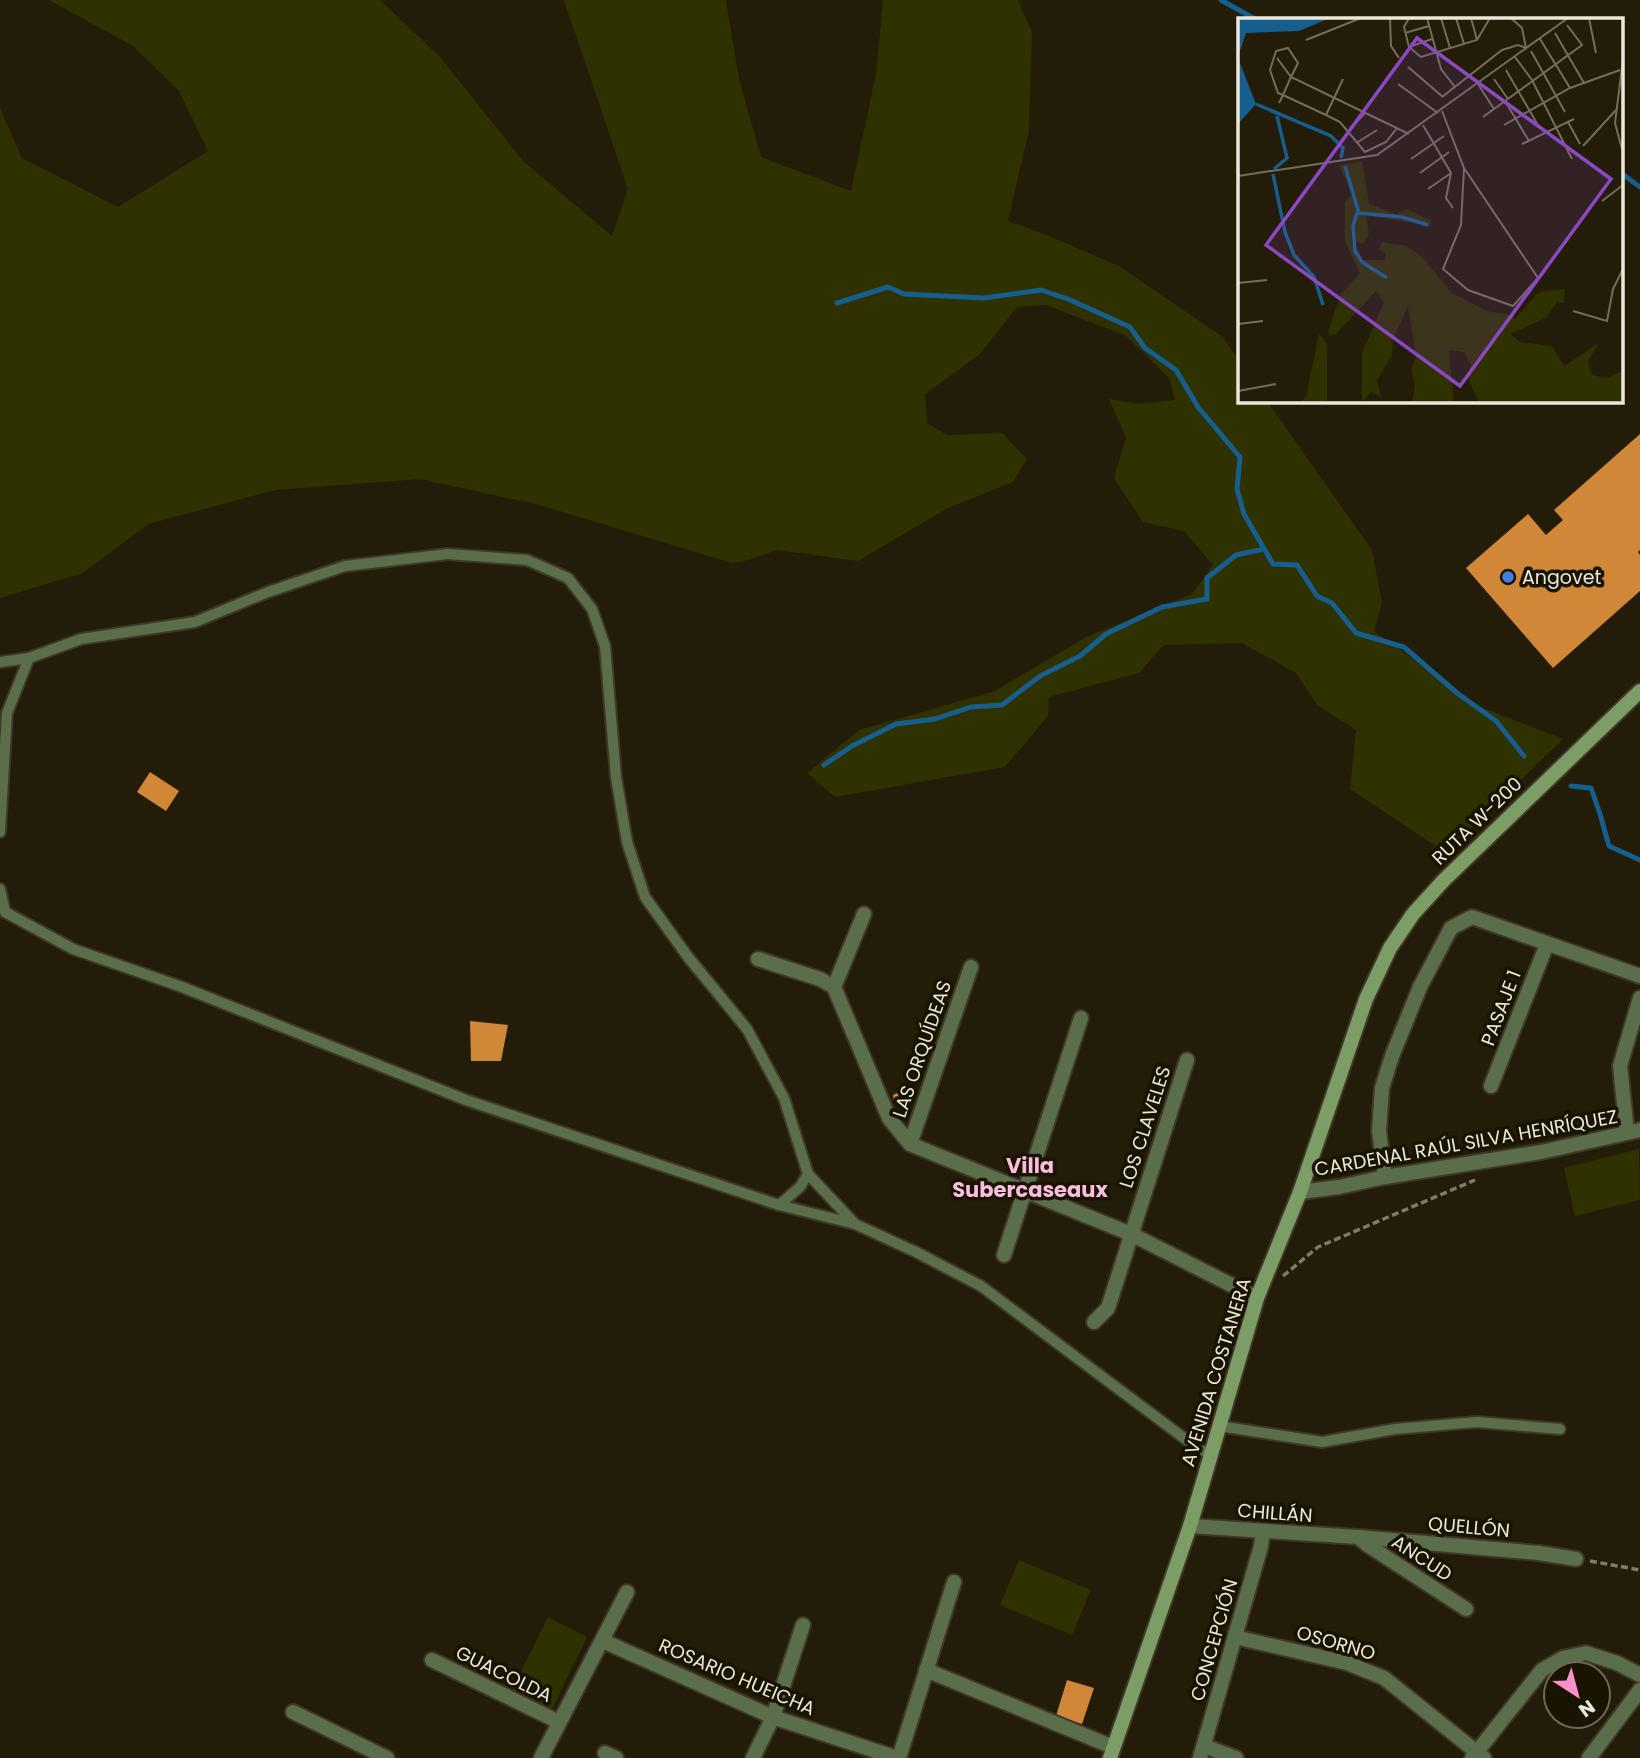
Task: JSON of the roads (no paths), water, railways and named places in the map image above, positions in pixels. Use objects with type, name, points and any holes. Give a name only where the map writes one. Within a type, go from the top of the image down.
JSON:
[{"type":"street","name":"RUTA W-200","points":[[1366,999],[1390,948],[1413,914],[1444,880],[1640,691]]},
{"type":"street","points":[[834,987],[864,914]]},
{"type":"street","points":[[1385,1177],[1379,1132],[1382,1088],[1420,987],[1451,928],[1472,917],[1640,976]]},
{"type":"street","name":"PASAJE 1","points":[[1491,1086],[1547,944]]},
{"type":"street","points":[[758,959],[820,979],[834,987],[888,1118],[910,1144],[1131,1234],[1257,1298]]},
{"type":"street","name":"LAS ORQUÍDEAS","points":[[910,1144],[971,967]]},
{"type":"street","points":[[1634,1131],[1620,1066],[1640,998]]},
{"type":"street","name":"AVENIDA COSTANERA","points":[[1112,1752],[1190,1526],[1257,1298],[1300,1192],[1366,999]]},
{"type":"street","points":[[1004,1255],[1081,1018]]},
{"type":"street","name":"LOS CLAVELES","points":[[1094,1322],[1108,1308],[1187,1060]]},
{"type":"street","name":"CARDENAL RAÚL SILVA HENRÍQUEZ","points":[[1300,1192],[1541,1152],[1634,1131]]},
{"type":"street","name":"CHILLÁN","points":[[1190,1526],[1358,1537]]},
{"type":"street","name":"CONCEPCIÓN","points":[[1202,1752],[1263,1531]]},
{"type":"street","name":"QUELLÓN","points":[[1358,1537],[1539,1553],[1576,1559]]},
{"type":"street","name":"ANCUD","points":[[1358,1537],[1466,1609]]},
{"type":"street","points":[[898,1758],[954,1582]]},
{"type":"street","points":[[541,1758],[627,1592]]},
{"type":"street","points":[[753,1758],[773,1717],[803,1625]]},
{"type":"street","name":"OSORNO","points":[[1235,1636],[1347,1662],[1384,1678],[1477,1756]]},
{"type":"street","name":"ROSARIO HUEICHA","points":[[603,1641],[773,1717],[898,1758]]},
{"type":"street","points":[[1477,1756],[1542,1670],[1563,1658],[1586,1653],[1617,1662],[1640,1675]]},
{"type":"street","name":"GUACOLDA","points":[[432,1660],[559,1722]]},
{"type":"street","points":[[926,1670],[1112,1752]]},
{"type":"street","points":[[1589,1758],[1640,1690]]},
{"type":"street","points":[[293,1712],[387,1758]]},
{"type":"street","points":[[1202,1752],[1236,1758]]},
{"type":"lane","points":[[0,662],[29,658],[81,639],[194,622],[268,592],[345,566],[448,554],[527,560],[568,578],[592,609],[605,646],[616,777],[627,842],[645,897],[688,957],[747,1029],[784,1098],[808,1174],[855,1224]]},
{"type":"lane","points":[[0,832],[6,713],[29,658]]},
{"type":"lane","points":[[0,890],[5,912],[73,949],[182,988],[466,1100],[779,1205],[855,1224],[916,1252],[981,1286],[1200,1450],[1210,1454]]},
{"type":"lane","points":[[779,1205],[800,1187],[808,1174]]},
{"type":"lane","points":[[1219,1426],[1322,1442],[1395,1429],[1477,1422],[1560,1429]]},
{"type":"waterway","points":[[1221,0],[1253,18]]},
{"type":"waterway","points":[[1622,174],[1640,187]]},
{"type":"waterway","points":[[837,303],[888,287],[904,294],[984,298],[1041,290],[1130,327],[1145,348],[1176,370],[1198,407],[1240,457],[1237,489],[1244,514],[1273,564],[1297,565],[1317,596],[1332,603],[1356,633],[1404,647],[1457,693],[1496,721],[1524,756]]},
{"type":"waterway","points":[[824,765],[852,746],[896,724],[935,719],[971,707],[1002,705],[1040,676],[1080,656],[1106,634],[1162,607],[1207,599],[1207,578],[1236,555],[1264,549]]},
{"type":"waterway","points":[[1571,786],[1591,788],[1609,846],[1640,860]]},
{"type":"place","name":"Angovet","points":[[1508,577]]},
{"type":"district","name":"Villa Subercaseaux","points":[[1030,1177]]}]
